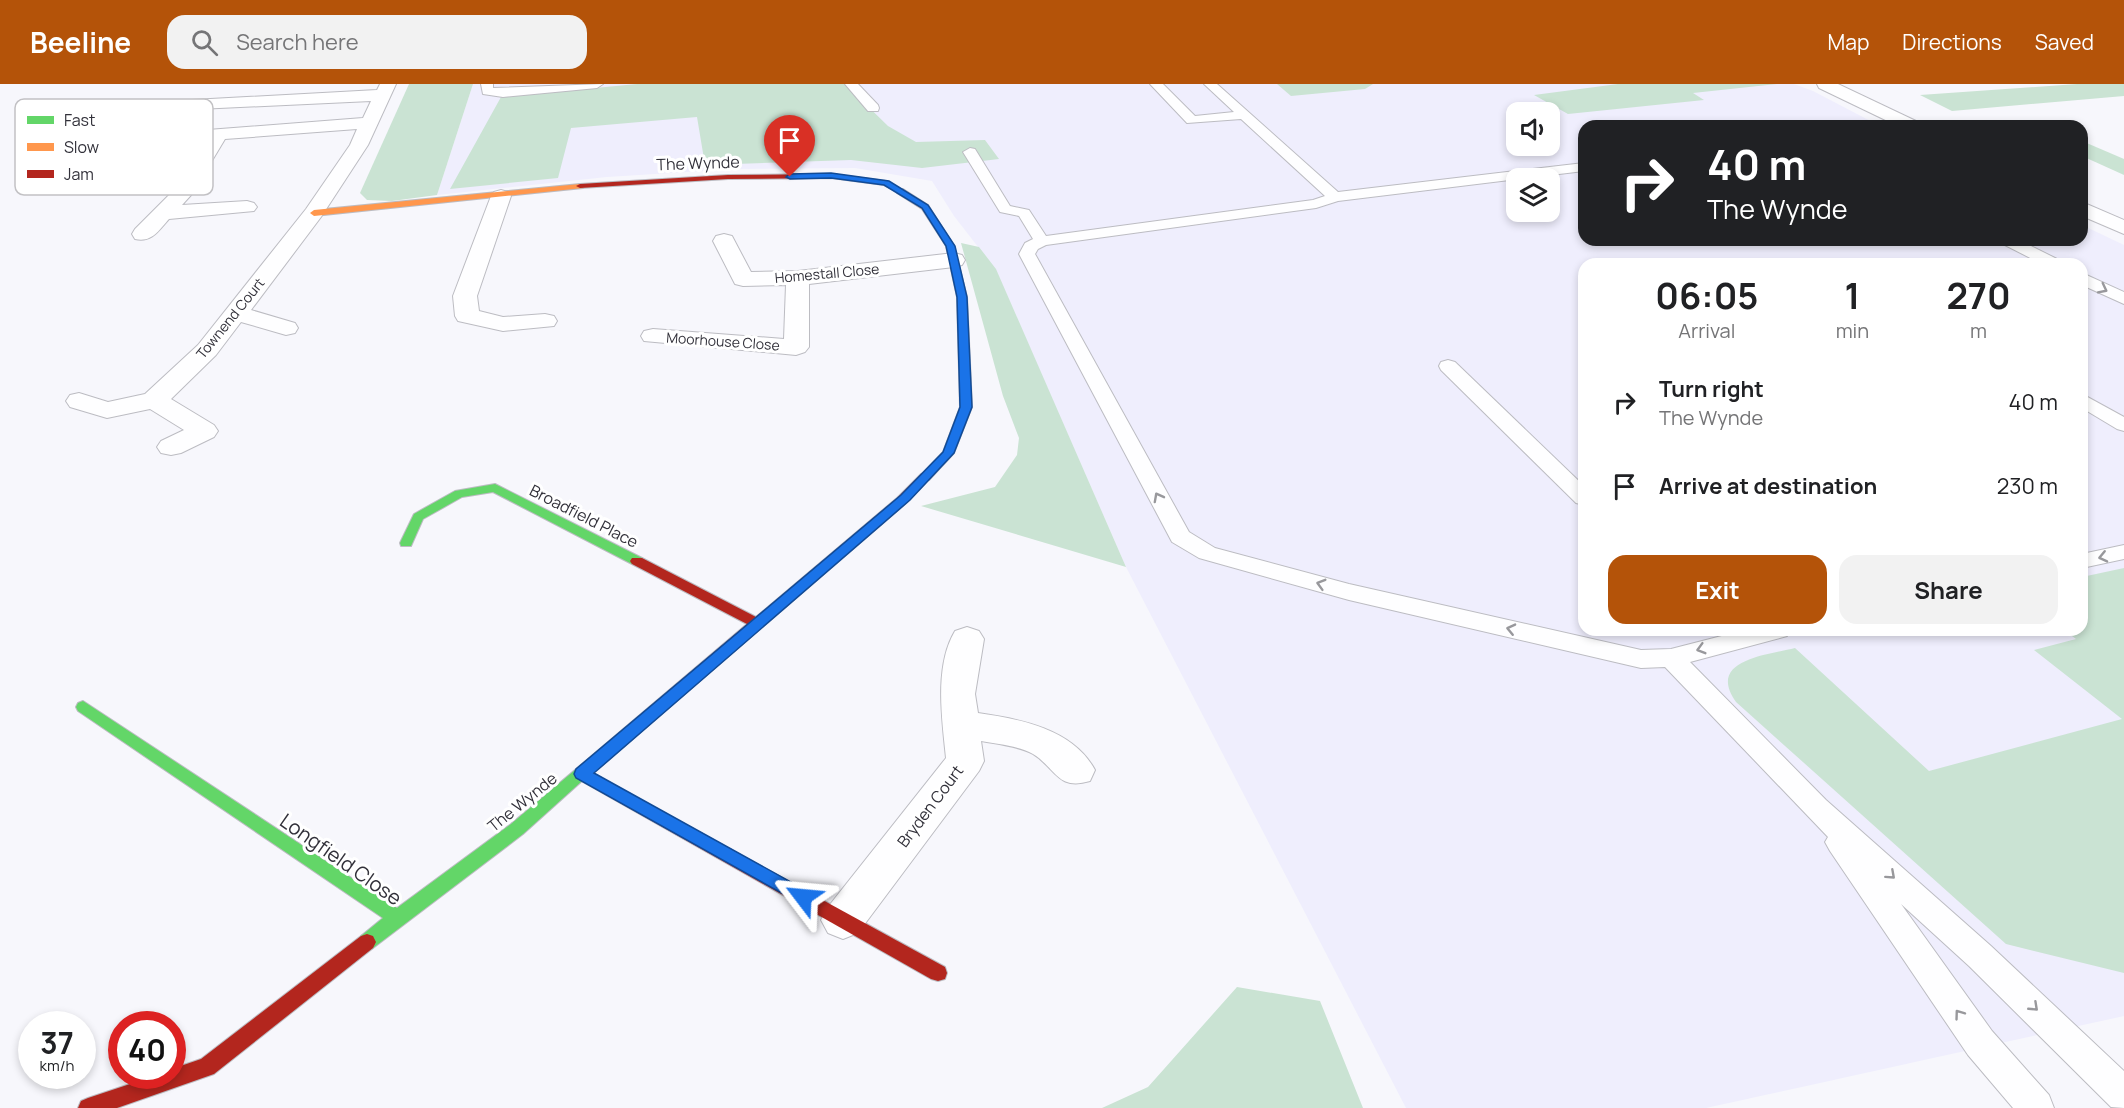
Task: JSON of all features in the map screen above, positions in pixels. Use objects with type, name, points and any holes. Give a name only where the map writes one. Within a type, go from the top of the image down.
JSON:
[{"type":"street","points":[[255,100],[268,84]]},
{"type":"street","points":[[1825,84],[1900,120]]},
{"type":"street","points":[[213,103],[385,90]]},
{"type":"street","name":"Townend Court","points":[[154,400],[207,350],[314,213],[359,145],[385,90]]},
{"type":"street","points":[[213,134],[369,123]]},
{"type":"street","points":[[213,144],[219,134]]},
{"type":"street","name":"The Wynde","points":[[314,213],[501,196],[612,183],[728,177],[831,176],[886,183],[925,207],[950,246],[962,297],[966,407],[948,453],[901,501],[517,829],[397,918]]},
{"type":"street","points":[[143,234],[181,195]]},
{"type":"street","points":[[501,196],[465,296],[467,316],[503,324],[545,321]]},
{"type":"street","points":[[164,213],[247,207]]},
{"type":"street","points":[[2088,211],[2124,228]]},
{"type":"street","name":"Homestall Close","points":[[724,241],[743,279],[798,278],[954,260]]},
{"type":"street","name":"Moorhouse Close","points":[[653,336],[796,347],[798,278]]},
{"type":"street","points":[[235,314],[286,328]]},
{"type":"street","points":[[79,401],[107,410],[154,400],[204,431],[171,447]]},
{"type":"street","name":"Broadfield Place","points":[[406,543],[418,517],[459,494],[495,488],[758,624]]},
{"type":"street","name":"Bryden Court","points":[[843,920],[965,761],[957,694],[967,639]]},
{"type":"street","name":"Longfield Close","points":[[83,707],[397,918],[207,1067],[88,1108]]},
{"type":"street","points":[[960,724],[998,730],[1045,743],[1076,770]]},
{"type":"street","points":[[582,774],[938,973]]},
{"type":"lane","points":[[488,84],[487,91],[503,93],[597,84]]},
{"type":"lane","points":[[851,84],[873,108]]},
{"type":"lane","points":[[1156,84],[1192,120],[1245,115]]},
{"type":"lane","points":[[1210,84],[1335,197]]},
{"type":"lane","points":[[970,152],[1005,208],[1024,213],[1042,241]]},
{"type":"lane","points":[[1578,168],[1335,197],[1316,204],[1042,241],[1031,246],[1028,254],[1180,537],[1207,553],[1349,592],[1641,659],[1671,658],[1725,636]]},
{"type":"lane","points":[[2019,246],[2043,258]]},
{"type":"lane","points":[[2088,281],[2124,299]]},
{"type":"lane","points":[[1448,366],[1578,492]]},
{"type":"lane","points":[[2088,404],[2124,425]]},
{"type":"lane","points":[[2088,560],[2124,552]]},
{"type":"lane","points":[[1671,658],[1816,808],[1989,964],[2124,1095]]},
{"type":"lane","points":[[1816,808],[1980,1043],[2036,1108]]},
{"type":"shaded area","points":[[473,84],[1794,84],[1813,91],[1869,120],[1578,120],[1578,246],[2088,246],[2088,228],[2124,245],[2124,1016],[1706,1108],[1406,1108],[1126,567],[996,270],[954,216],[932,181],[855,168],[735,169],[607,177],[437,195]]},
{"type":"green space","points":[[409,84],[473,84],[437,195],[392,201],[367,200],[360,193]]},
{"type":"green space","points":[[637,84],[845,84],[888,126],[916,142],[985,140],[999,159],[922,168],[851,160],[705,165],[697,117],[571,128],[558,178],[450,189],[501,97]]},
{"type":"green space","points":[[1277,84],[1373,84],[1365,89],[1291,96]]},
{"type":"green space","points":[[1618,84],[1777,84],[1693,93],[1704,100],[1568,114],[1560,110],[1560,102],[1547,102],[1534,95]]},
{"type":"green space","points":[[2077,84],[2124,84],[2124,96],[1952,111],[1920,95]]},
{"type":"green space","points":[[2088,144],[2124,159],[2124,175],[2088,159]]},
{"type":"green space","points":[[961,243],[979,247],[996,269],[1126,567],[921,506],[995,487],[1017,455],[1019,438],[1003,396]]},
{"type":"green space","points":[[2124,568],[2124,973],[2006,944],[1736,702],[1729,688],[1729,677],[1734,668],[1756,657],[1795,648],[1929,771],[2122,719],[2034,650],[2076,639],[2072,636],[2088,636],[2088,576]]},
{"type":"green space","points":[[1237,987],[1320,1001],[1363,1108],[1102,1108],[1148,1087]]},
{"type":"traffic: fast","points":[[406,543],[418,517],[459,494],[495,488],[637,561]]},
{"type":"traffic: fast","points":[[83,707],[397,918],[367,942]]},
{"type":"traffic: fast","points":[[397,918],[517,829],[594,763]]},
{"type":"traffic: slow","points":[[314,213],[580,186]]},
{"type":"traffic: slow","points":[[900,191],[925,207],[950,246],[962,297],[966,407],[948,453],[925,477]]},
{"type":"traffic: jam","points":[[580,186],[728,177],[831,176],[886,183],[900,191]]},
{"type":"traffic: jam","points":[[594,763],[901,501],[925,477]]},
{"type":"traffic: jam","points":[[637,561],[758,624]]},
{"type":"traffic: jam","points":[[582,774],[938,973]]},
{"type":"traffic: jam","points":[[88,1108],[207,1067],[367,942]]},
{"type":"route","points":[[790,177],[831,176],[886,183],[925,207],[950,246],[962,297],[966,407],[948,453],[905,497],[582,774],[803,897]]}]
